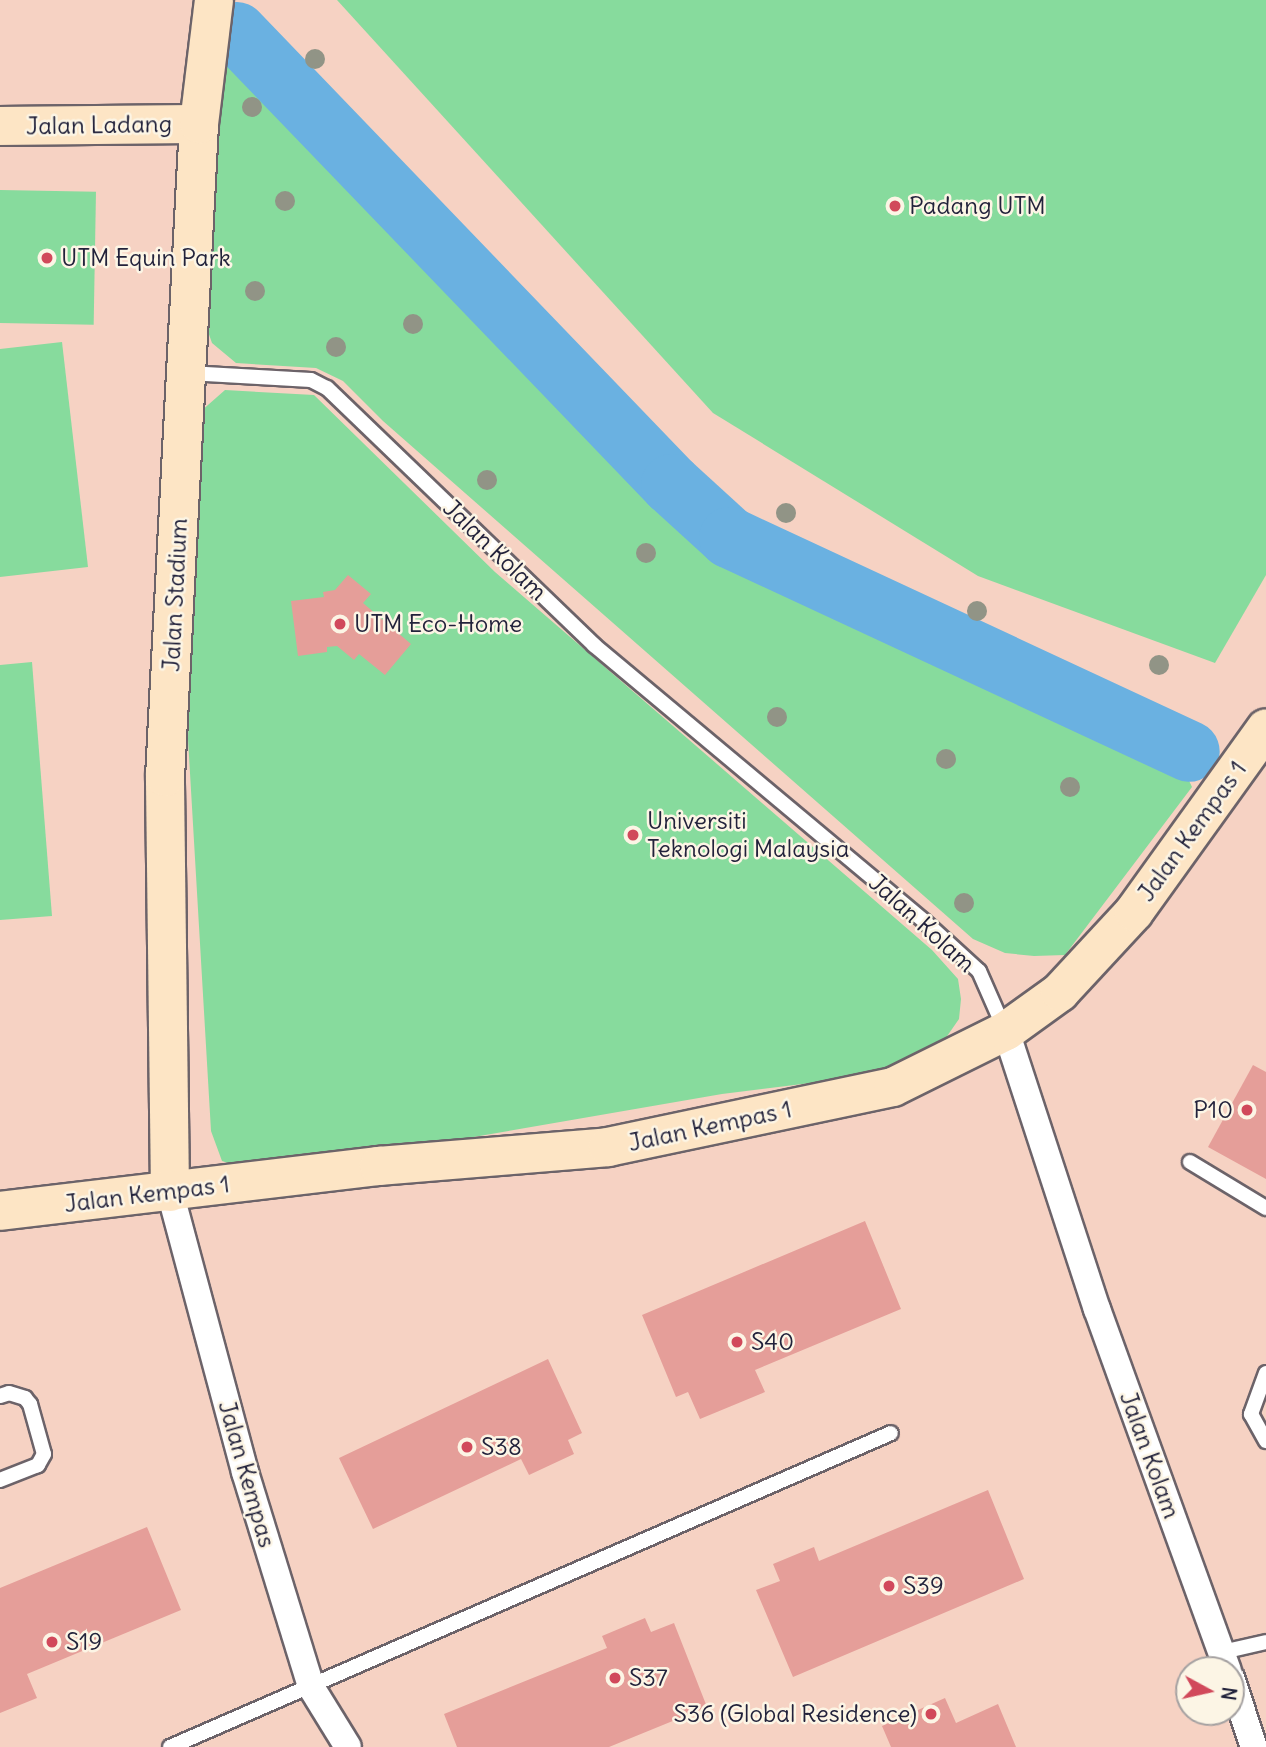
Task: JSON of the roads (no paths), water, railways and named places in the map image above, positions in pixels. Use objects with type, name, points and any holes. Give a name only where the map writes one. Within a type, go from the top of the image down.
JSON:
[{"type":"street","name":"Jalan Stadium","points":[[170,1192],[165,777],[199,124],[214,0]]},
{"type":"street","name":"Jalan Ladang","points":[[0,126],[199,124]]},
{"type":"street","name":"Jalan Kempas 1","points":[[0,1211],[379,1166],[608,1147],[893,1087],[1006,1031],[1059,992],[1133,912],[1266,728]]},
{"type":"street","name":"Jalan Kolam","points":[[1006,1031],[1097,1309],[1223,1656]]},
{"type":"street","name":"Jalan Kempas","points":[[170,1192],[245,1472],[312,1687],[348,1747]]},
{"type":"street","points":[[1245,1720],[1254,1747]]},
{"type":"lane","name":"Jalan Kolam","points":[[186,373],[311,380],[327,388],[594,645],[924,921],[979,971],[1006,1031]]},
{"type":"lane","points":[[1190,1162],[1266,1208]]},
{"type":"lane","points":[[1266,1374],[1251,1415],[1266,1441]]},
{"type":"lane","points":[[0,1396],[18,1394],[30,1404],[44,1454],[38,1465],[0,1480]]},
{"type":"lane","points":[[170,1747],[891,1433]]},
{"type":"lane","points":[[1236,1656],[1266,1642]]},
{"type":"waterway","points":[[236,32],[671,484],[729,537],[1189,751]]},
{"type":"place","name":"Padang UTM","points":[[895,206]]},
{"type":"place","name":"UTM Equin Park","points":[[47,258]]},
{"type":"place","name":"UTM Eco-Home","points":[[340,624]]},
{"type":"place","name":"Universiti Teknologi Malaysia","points":[[633,835]]},
{"type":"place","name":"P10","points":[[1247,1110]]},
{"type":"place","name":"S40","points":[[737,1342]]},
{"type":"place","name":"S38","points":[[467,1447]]},
{"type":"place","name":"S39","points":[[889,1586]]},
{"type":"place","name":"S19","points":[[52,1642]]},
{"type":"place","name":"S37","points":[[615,1678]]},
{"type":"place","name":"S36 (Global Residence)","points":[[931,1714]]}]
